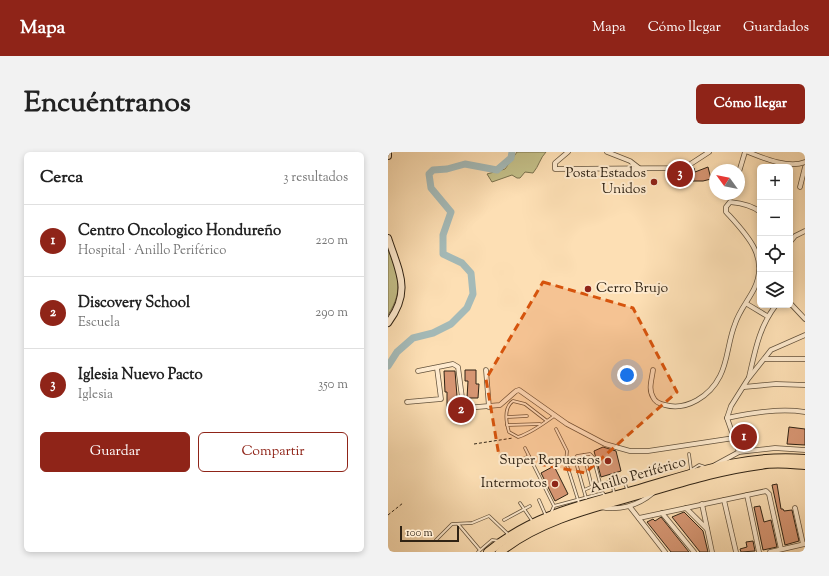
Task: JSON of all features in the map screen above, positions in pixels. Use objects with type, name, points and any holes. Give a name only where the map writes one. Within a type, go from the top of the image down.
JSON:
[{"type":"highway","name":"Anillo Periférico","points":[[482,551],[501,542],[533,523],[579,503],[610,498],[689,472],[760,458],[781,457],[805,459]]},
{"type":"highway","name":"Anillo Periférico","points":[[500,552],[522,537],[546,525],[597,507],[738,468],[761,464],[805,465]]},
{"type":"main road","points":[[388,238],[402,282],[400,301],[397,311],[388,323]]},
{"type":"street","points":[[568,152],[555,163],[555,169],[678,168],[689,165],[708,152]]},
{"type":"street","points":[[607,152],[630,161],[639,168]]},
{"type":"street","points":[[742,164],[746,152],[788,164],[800,164],[805,162]]},
{"type":"street","points":[[800,187],[805,167]]},
{"type":"street","points":[[653,370],[650,388],[652,397],[657,402],[673,407],[684,407],[704,395],[720,377],[735,322],[747,304],[758,278],[758,259],[755,247],[726,212],[726,207],[730,202],[736,202],[754,207],[757,210]]},
{"type":"street","points":[[793,238],[805,231]]},
{"type":"street","points":[[747,304],[767,316]]},
{"type":"street","points":[[793,306],[805,319]]},
{"type":"street","points":[[748,379],[757,339],[767,316],[774,308]]},
{"type":"street","points":[[739,452],[726,418],[731,406],[748,379],[771,350],[776,346],[805,335]]},
{"type":"street","points":[[753,359],[759,364]]},
{"type":"street","points":[[765,359],[805,359]]},
{"type":"street","points":[[418,371],[452,364],[458,367],[463,405],[466,408],[500,405],[516,390],[519,390],[567,424],[605,444],[630,451],[661,449],[734,438]]},
{"type":"street","points":[[407,402],[441,399],[437,368]]},
{"type":"street","points":[[486,370],[489,407]]},
{"type":"street","points":[[744,387],[776,384],[805,385]]},
{"type":"street","points":[[726,418],[754,413],[794,410],[805,412]]},
{"type":"street","points":[[709,468],[739,452],[775,448],[805,450]]},
{"type":"street","points":[[597,507],[609,509],[630,507],[649,497],[657,490]]},
{"type":"street","points":[[639,518],[764,491],[768,492],[781,549]]},
{"type":"street","points":[[747,495],[759,552]]},
{"type":"street","points":[[724,500],[736,552]]},
{"type":"street","points":[[702,504],[712,552]]},
{"type":"street","points":[[630,507],[665,552]]},
{"type":"street","points":[[686,508],[707,529]]},
{"type":"street","points":[[770,552],[804,544],[795,508]]},
{"type":"street","points":[[662,513],[694,552]]},
{"type":"lane","points":[[547,421],[525,404],[513,401],[507,408],[507,425],[509,432],[518,437],[528,434],[556,415]]},
{"type":"lane","points":[[507,417],[527,416]]},
{"type":"lane","points":[[507,425],[541,424]]},
{"type":"lane","points":[[556,429],[567,451],[566,462],[579,503]]},
{"type":"lane","points":[[525,448],[554,506]]},
{"type":"lane","points":[[584,490],[599,484],[600,482],[593,457],[590,454],[574,459],[586,498]]},
{"type":"lane","points":[[688,454],[689,472]]},
{"type":"lane","points":[[584,455],[592,487]]},
{"type":"lane","points":[[516,463],[529,456]]},
{"type":"lane","points":[[608,482],[623,478],[628,492]]},
{"type":"lane","points":[[554,506],[579,503],[586,498],[603,493],[610,498],[613,487]]},
{"type":"lane","points":[[539,500],[549,516]]},
{"type":"lane","points":[[520,503],[533,523]]},
{"type":"lane","points":[[504,520],[530,506]]},
{"type":"lane","points":[[549,516],[554,506]]},
{"type":"lane","points":[[436,540],[452,524],[472,523],[490,517],[510,536]]},
{"type":"lane","points":[[458,524],[482,551]]},
{"type":"path","points":[[474,444],[518,437]]},
{"type":"path","points":[[388,515],[403,503]]},
{"type":"highlighted area","points":[[543,282],[633,308],[677,392],[585,473],[499,456],[486,379]]},
{"type":"shaded area","points":[[517,152],[546,152],[533,173],[525,172],[520,178],[512,175],[492,182],[487,174],[505,169]]},
{"type":"shaded area","points":[[388,247],[398,281],[398,289],[393,306],[388,315]]},
{"type":"building","points":[[708,167],[709,180],[692,181],[688,170],[694,168],[695,172]]},
{"type":"building","points":[[465,370],[476,370],[476,384],[479,384],[478,398],[467,398],[468,381],[465,381]]},
{"type":"building","points":[[444,371],[455,371],[457,396],[459,399],[458,409],[447,409],[447,392],[445,392]]},
{"type":"building","points":[[789,427],[805,429],[805,445],[787,444]]},
{"type":"building","points":[[750,428],[752,446],[747,446],[746,442],[741,443],[736,431]]},
{"type":"building","name":"Super Repuestos","points":[[603,447],[616,451],[621,471],[601,477],[594,451]]},
{"type":"building","name":"Intermotos","points":[[554,466],[568,494],[555,501],[541,473]]},
{"type":"building","points":[[777,484],[781,509],[784,511],[792,510],[799,541],[785,545],[772,485]]},
{"type":"building","points":[[760,506],[764,522],[771,520],[777,547],[763,550],[754,507]]},
{"type":"building","points":[[684,512],[703,531],[708,552],[700,552],[672,517]]},
{"type":"building","points":[[661,517],[689,552],[671,552],[647,522],[653,519],[655,521]]},
{"type":"building","points":[[753,541],[755,551],[741,552],[740,549],[747,547],[746,542]]},
{"type":"waterway","points":[[388,366],[397,352],[413,338],[433,333],[451,324],[467,308],[473,294],[471,273],[462,263],[443,254],[443,235],[451,212],[431,188],[429,174],[433,170],[447,169],[465,164],[497,170],[511,158],[512,152]]},
{"type":"place","name":"Iglesia Nuevo Pacto","points":[[680,174]]},
{"type":"place","name":"Posta Estados Unidos","points":[[654,182]]},
{"type":"place","name":"Cerro Brujo","points":[[588,289]]},
{"type":"place","name":"Discovery School","points":[[461,410]]},
{"type":"place","name":"Centro Oncologico Hondureño","points":[[744,437]]},
{"type":"place","name":"Super Repuestos","points":[[608,461]]},
{"type":"place","name":"Intermotos","points":[[555,484]]}]
